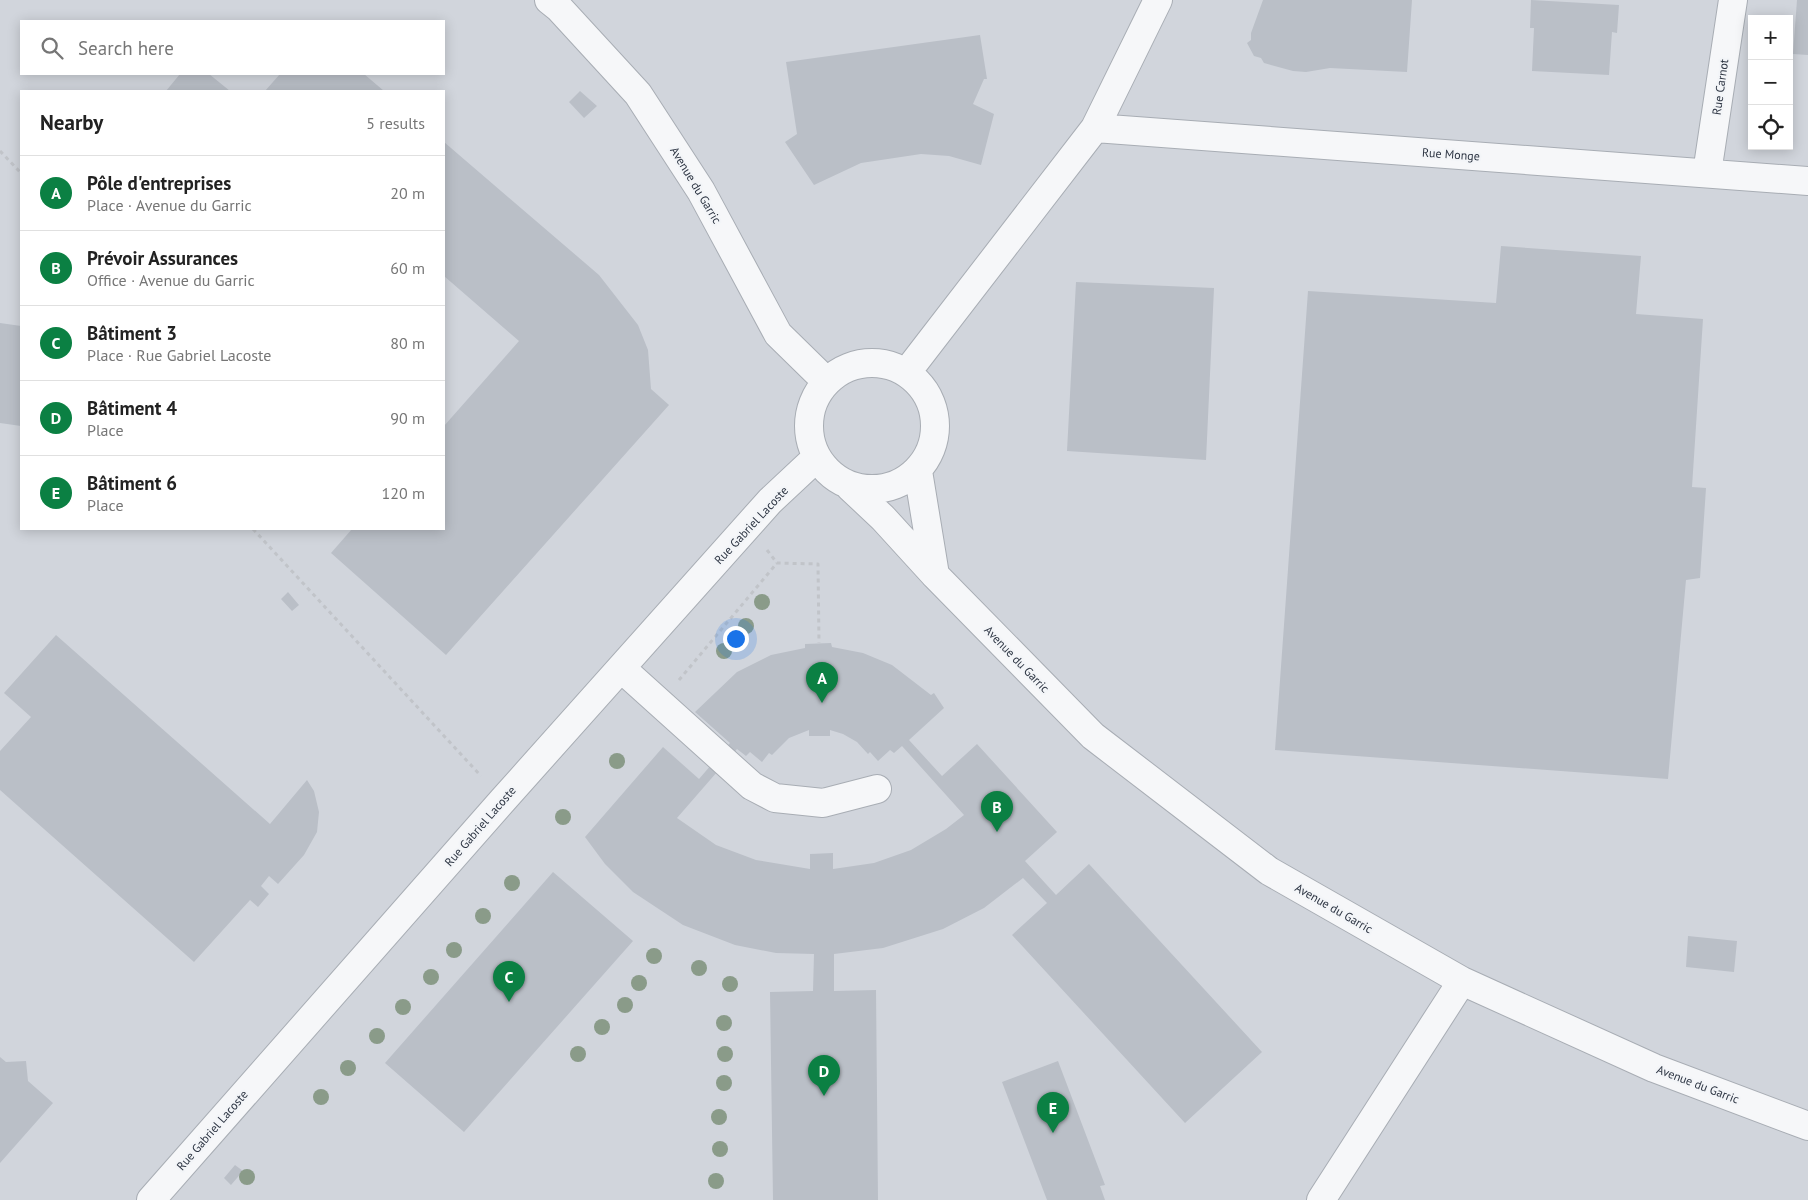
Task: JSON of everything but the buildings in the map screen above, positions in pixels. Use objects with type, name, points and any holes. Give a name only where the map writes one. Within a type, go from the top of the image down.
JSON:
[{"type":"street","name":"Avenue du Garric","points":[[549,0],[559,8],[638,94],[701,190],[778,334],[826,381]]},
{"type":"street","points":[[907,372],[1095,128],[1158,0]]},
{"type":"street","name":"Rue Carnot","points":[[1708,173],[1733,0]]},
{"type":"street","name":"Rue Monge","points":[[1095,128],[1808,181]]},
{"type":"street","points":[[865,363],[887,364],[907,372],[926,392],[935,419],[932,447],[918,471],[894,486],[872,490],[850,487],[830,476],[816,458],[808,432],[811,405],[826,381],[844,368],[865,363]]},
{"type":"street","name":"Rue Gabriel Lacoste","points":[[157,1198],[503,800],[770,502],[816,458]]},
{"type":"street","points":[[918,471],[935,574]]},
{"type":"street","name":"Avenue du Garric","points":[[850,487],[883,518],[1093,736],[1268,871],[1462,981],[1654,1068],[1808,1126]]},
{"type":"street","points":[[621,668],[752,786],[775,798],[822,804],[877,789]]},
{"type":"street","points":[[1321,1200],[1462,981]]},
{"type":"path","points":[[0,151],[20,172]]},
{"type":"path","points":[[750,524],[766,539],[767,552],[777,563],[818,564],[819,643]]},
{"type":"path","points":[[254,530],[503,800]]},
{"type":"path","points":[[660,703],[777,563]]},
{"type":"shaded area","points":[[0,0],[1808,0],[1808,1200],[0,1200]]},
{"type":"place","name":"Pôle d'entreprises","points":[[822,703]]},
{"type":"place","name":"Prévoir Assurances","points":[[997,832]]},
{"type":"place","name":"Bâtiment 3","points":[[509,1002]]},
{"type":"place","name":"Bâtiment 4","points":[[824,1096]]},
{"type":"place","name":"Bâtiment 6","points":[[1053,1133]]}]
